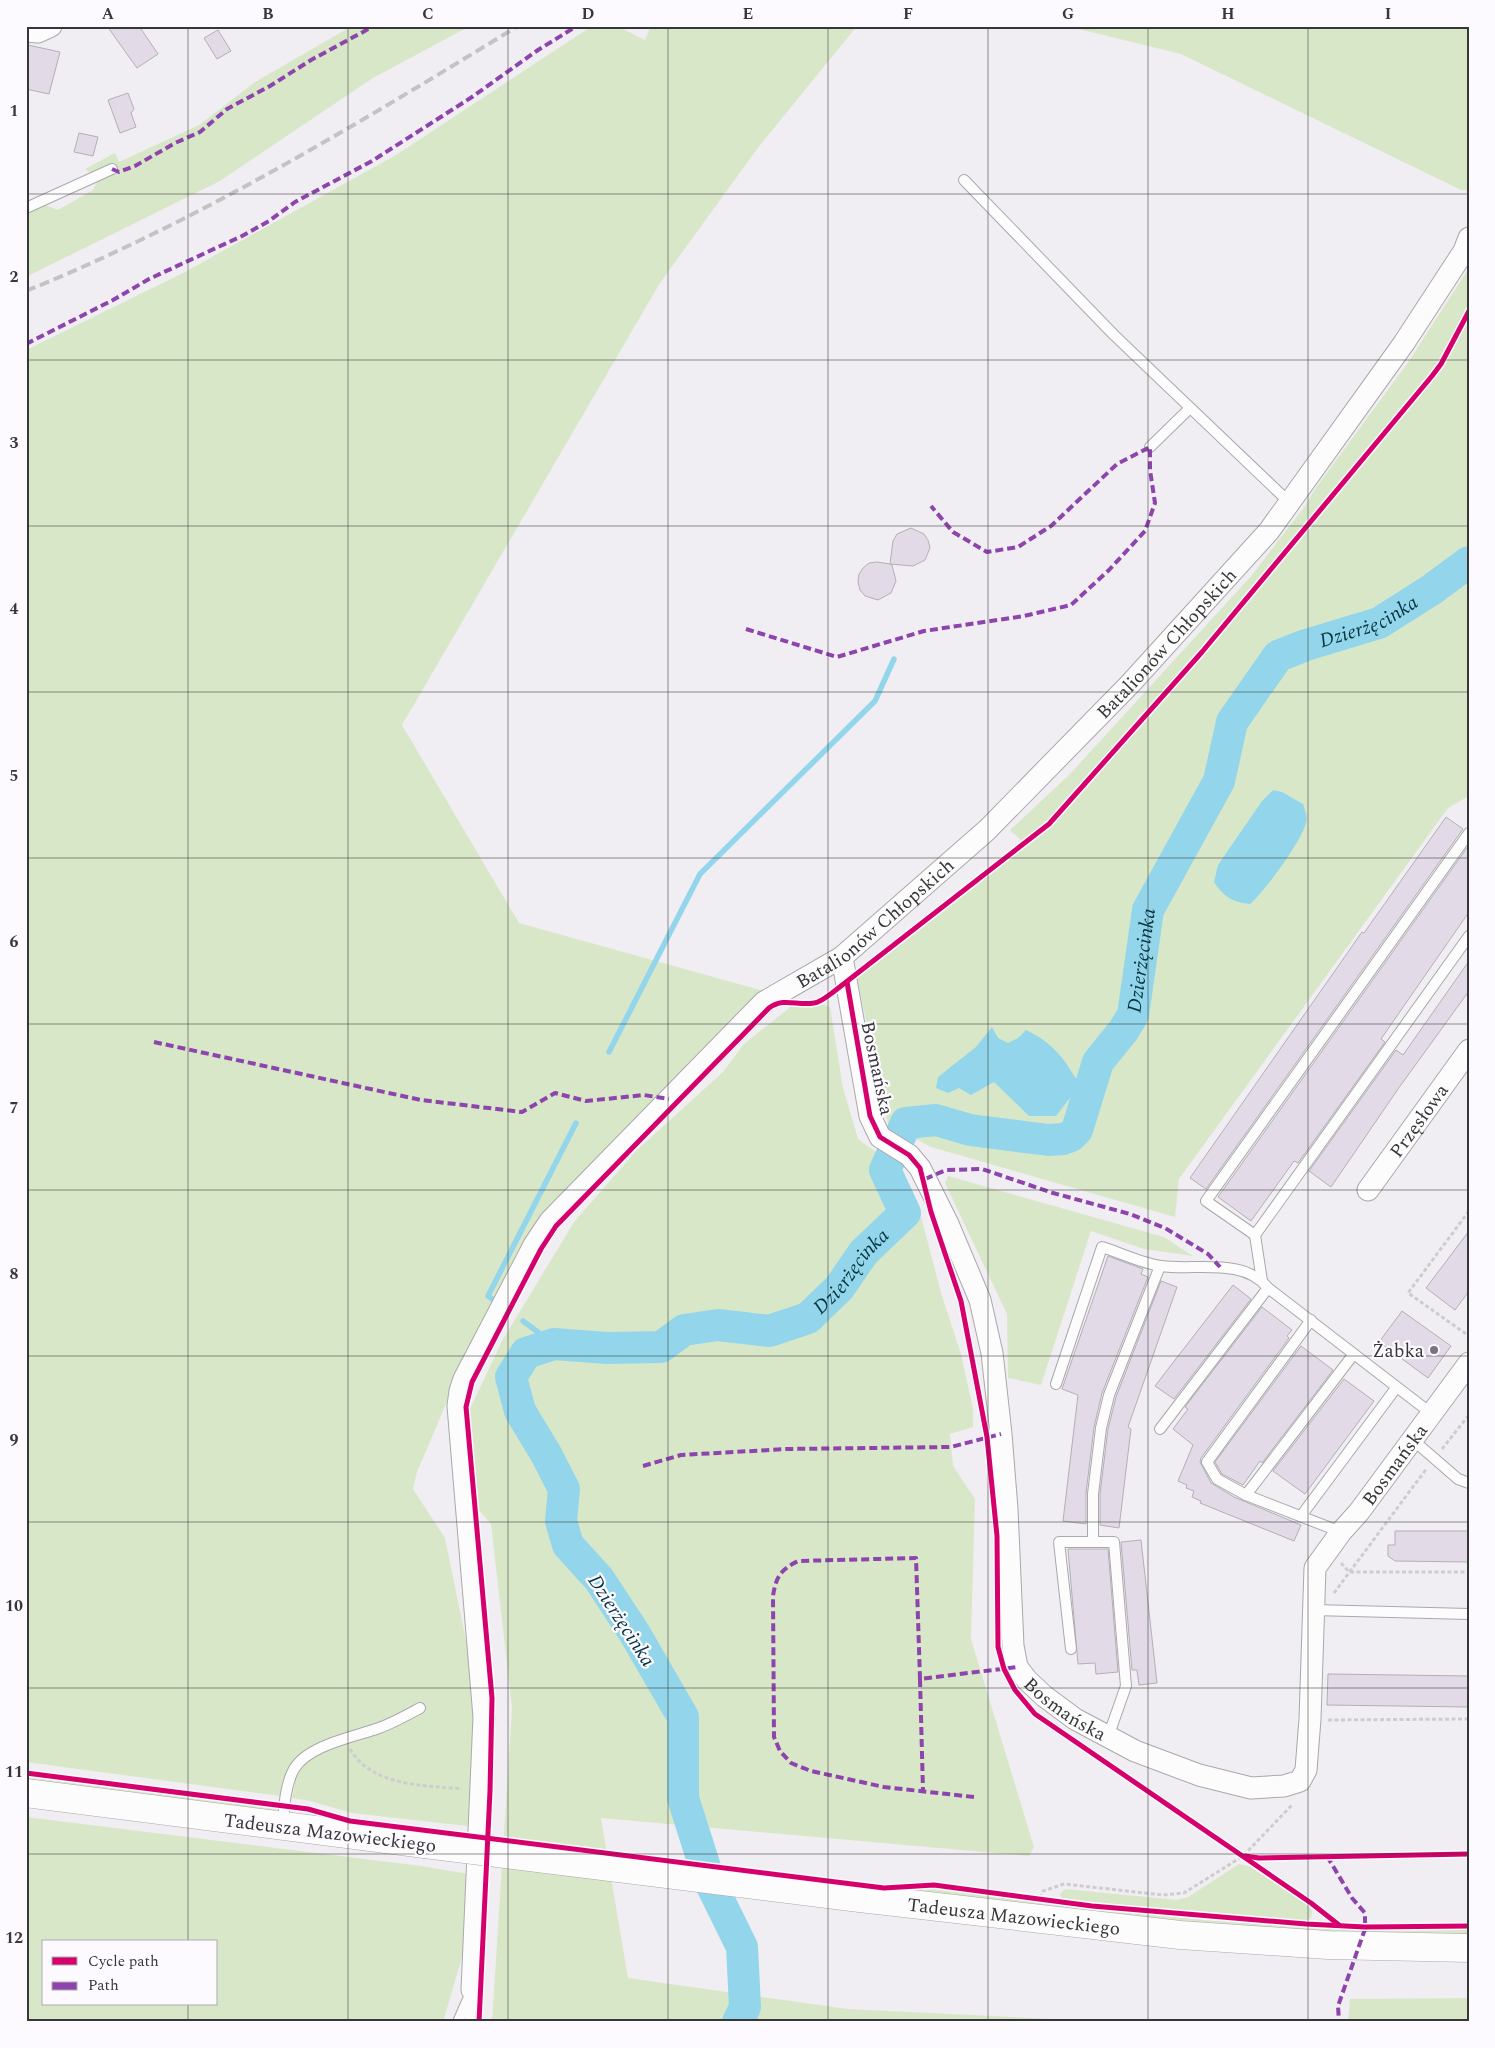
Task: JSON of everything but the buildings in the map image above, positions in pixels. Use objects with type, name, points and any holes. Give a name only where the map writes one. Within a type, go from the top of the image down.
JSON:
[{"type":"main road","name":"Tadeusza Mazowieckiego","points":[[26,1793],[860,1898],[1180,1935],[1319,1944],[1469,1948]]},
{"type":"street","points":[[26,31],[38,32],[51,26]]},
{"type":"street","name":"Batalionów Chłopskich","points":[[472,1990],[482,1791],[484,1699],[458,1418],[460,1391],[464,1379],[534,1245],[550,1221],[764,1002],[842,957],[987,830],[1149,663],[1263,538],[1290,503],[1404,343],[1464,251],[1469,238]]},
{"type":"street","name":"Bosmańska","points":[[842,957],[870,1116],[880,1138],[909,1155],[920,1168],[955,1241],[980,1300],[992,1353],[1007,1509],[1012,1646],[1017,1667],[1027,1680],[1044,1696],[1075,1719],[1135,1752],[1199,1775],[1251,1788],[1271,1788],[1300,1781],[1306,1770],[1310,1719],[1315,1568],[1341,1532],[1359,1512],[1469,1363]]},
{"type":"street","name":"Przęsłowa","points":[[1368,1190],[1469,1050]]},
{"type":"lane","points":[[26,208],[112,168]]},
{"type":"lane","points":[[964,180],[1114,336],[1290,503]]},
{"type":"lane","points":[[1150,447],[1190,408]]},
{"type":"lane","points":[[1160,1429],[1265,1284],[1255,1234],[1206,1201],[1469,833]]},
{"type":"lane","points":[[1255,1234],[1469,936]]},
{"type":"lane","points":[[1056,1384],[1102,1246],[1160,1266],[1220,1267],[1242,1272],[1265,1284],[1353,1355],[1432,1414]]},
{"type":"lane","points":[[1093,1542],[1093,1494],[1102,1428],[1109,1395],[1160,1266]]},
{"type":"lane","points":[[1311,1320],[1207,1462],[1217,1479],[1246,1495],[1341,1532]]},
{"type":"lane","points":[[1246,1495],[1353,1355]]},
{"type":"lane","points":[[1301,1516],[1396,1388]]},
{"type":"lane","points":[[1413,1440],[1458,1479],[1469,1483]]},
{"type":"lane","points":[[1071,1649],[1060,1542],[1114,1542],[1126,1686],[1108,1737]]},
{"type":"lane","points":[[1313,1610],[1469,1614]]},
{"type":"lane","points":[[283,1826],[289,1781],[294,1769],[308,1755],[344,1738],[380,1728],[420,1708]]},
{"type":"lane","points":[[470,2022],[472,1990]]},
{"type":"lane","name":"Batalionów Chłopskich","points":[[458,2022],[472,1990]]},
{"type":"path","points":[[1469,1211],[1408,1293],[1469,1336]]},
{"type":"path","points":[[1328,1549],[1349,1572],[1469,1572]]},
{"type":"path","points":[[1310,1719],[1469,1719]]},
{"type":"path","points":[[344,1738],[354,1756],[367,1768],[391,1780],[482,1791]]},
{"type":"path","points":[[1048,1899],[1040,1898],[1043,1891],[1064,1884],[1176,1895],[1192,1889],[1243,1856],[1298,1799]]},
{"type":"path","points":[[1235,1851],[1250,1861]]},
{"type":"green space","points":[[352,26],[470,26],[373,78],[220,181],[26,277],[26,212],[43,204],[58,210],[93,190],[98,179],[85,169],[115,153],[119,162],[199,125],[255,82]]},
{"type":"green space","points":[[592,26],[617,26],[645,40],[650,28],[649,26],[857,26],[757,149],[660,283],[402,725],[519,923],[764,991],[552,1203],[475,1336],[417,1472],[413,1489],[445,1538],[481,1714],[476,1827],[352,1813],[292,1798],[295,1782],[283,1780],[280,1796],[26,1762],[26,350],[183,273],[396,155]]},
{"type":"green space","points":[[1066,26],[1469,26],[1469,190],[1461,190],[1181,54]]},
{"type":"green space","points":[[1469,268],[1469,305],[1438,363],[1430,374],[1200,650],[1047,822],[1023,842],[1010,830],[1070,774],[1252,575],[1305,506],[1315,489],[1407,364]]},
{"type":"green space","points":[[1469,317],[1469,796],[1448,808],[1179,1179],[1175,1217],[931,1147],[888,1124],[857,978],[1051,826],[1204,654],[1434,378],[1443,366]]},
{"type":"green space","points":[[821,1004],[830,1007],[843,1088],[858,1139],[897,1167],[922,1220],[941,1293],[961,1354],[973,1409],[973,1427],[950,1434],[953,1466],[975,1499],[971,1639],[1034,1847],[1029,1856],[601,1818],[628,1978],[848,2009],[1054,2019],[1053,2022],[492,2022],[512,1708],[491,1524],[477,1508],[469,1411],[502,1341],[574,1222],[636,1151],[723,1072],[744,1044],[793,1005],[804,1007]]},
{"type":"green space","points":[[948,1176],[1164,1237],[1193,1256],[1144,1249],[1091,1231],[1041,1385],[1008,1378],[1007,1314],[945,1183]]},
{"type":"green space","points":[[26,1777],[277,1808],[274,1811],[26,1785]]},
{"type":"green space","points":[[26,1817],[421,1866],[468,1874],[466,1943],[443,2022],[26,2022]]},
{"type":"green space","points":[[1239,1864],[1249,1866],[1309,1906],[1312,1911],[1311,1918],[1305,1921],[1229,1916],[1062,1899],[1060,1894],[1065,1889],[1177,1900],[1188,1897]]},
{"type":"green space","points":[[934,1889],[1119,1912],[1231,1922],[1379,1929],[1469,1930],[1469,1938],[1281,1933],[901,1890]]},
{"type":"green space","points":[[1469,1998],[1469,2022],[1348,2022],[1350,1999]]},
{"type":"water","points":[[1273,790],[1282,792],[1303,804],[1307,821],[1298,841],[1264,889],[1250,904],[1238,902],[1225,895],[1214,882],[1218,865],[1262,801]]},
{"type":"water","points":[[992,1027],[998,1038],[1008,1043],[1018,1038],[1026,1030],[1052,1047],[1064,1060],[1080,1085],[1056,1116],[1029,1116],[994,1082],[971,1095],[959,1088],[948,1093],[936,1088],[938,1077],[976,1047]]},
{"type":"waterway","name":"Dzierżęcinka","points":[[738,2022],[745,2007],[742,1947],[709,1880],[683,1798],[683,1717],[635,1634],[599,1579],[568,1545],[561,1521],[564,1489],[546,1454],[520,1411],[511,1377],[526,1353],[554,1344],[607,1348],[661,1347],[684,1330],[718,1325],[769,1331],[808,1318],[839,1288],[864,1252],[905,1213],[885,1170],[906,1123],[936,1120],[970,1130],[1049,1140],[1063,1139],[1071,1136],[1077,1130],[1098,1062],[1123,1031],[1133,1015],[1148,910],[1219,781],[1232,722],[1278,656],[1306,645],[1379,623],[1431,590],[1469,562]]},
{"type":"waterway","points":[[609,1052],[700,874],[875,701],[894,659]]},
{"type":"waterway","points":[[499,1304],[488,1296],[576,1123]]},
{"type":"waterway","points":[[523,1321],[554,1344]]},
{"type":"railway","points":[[26,291],[153,234],[216,202],[338,134],[518,26]]},
{"type":"marked path","points":[[112,169],[119,172],[135,166],[175,143],[200,132],[227,109],[374,26]]},
{"type":"marked path","points":[[26,344],[113,300],[149,279],[242,236],[269,221],[295,202],[372,161],[472,97],[538,50],[577,26]]},
{"type":"marked path","points":[[746,629],[837,657],[924,631],[1024,616],[1071,605],[1109,570],[1145,531],[1155,503],[1150,470],[1150,447],[1117,464],[1051,526],[1018,547],[987,552],[953,532],[931,506]]},
{"type":"marked path","points":[[154,1042],[421,1100],[522,1112],[555,1093],[586,1101],[644,1095],[669,1099]]},
{"type":"marked path","points":[[925,1179],[946,1170],[982,1169],[1053,1193],[1130,1214],[1165,1228],[1208,1254],[1220,1267]]},
{"type":"marked path","points":[[643,1466],[681,1455],[787,1449],[951,1447],[1001,1434]]},
{"type":"marked path","points":[[974,1797],[884,1787],[811,1771],[791,1763],[780,1751],[774,1737],[773,1596],[777,1579],[783,1571],[798,1561],[916,1558],[920,1679],[1017,1667]]},
{"type":"marked path","points":[[920,1679],[923,1791]]},
{"type":"marked path","points":[[1327,1856],[1352,1898],[1365,1913],[1365,1929],[1338,2006],[1339,2022]]},
{"type":"cycle path","points":[[479,2022],[490,1791],[492,1698],[466,1407],[472,1382],[541,1249],[556,1226],[769,1008],[785,1002],[808,1004],[823,999],[1049,824],[1202,652],[1432,376],[1441,364],[1469,311]]},
{"type":"cycle path","points":[[847,982],[870,1116],[880,1137],[909,1155],[920,1168],[931,1212],[961,1301],[987,1437],[997,1536],[998,1647],[1004,1669],[1015,1690],[1035,1714],[1311,1903],[1339,1925]]},
{"type":"cycle path","points":[[26,1773],[308,1809],[350,1821],[884,1888],[934,1885],[1092,1906],[1306,1924],[1365,1927],[1469,1926]]},
{"type":"cycle path","points":[[1245,1856],[1259,1858],[1469,1854]]},
{"type":"place","name":"Żabka","points":[[1434,1350]]}]
